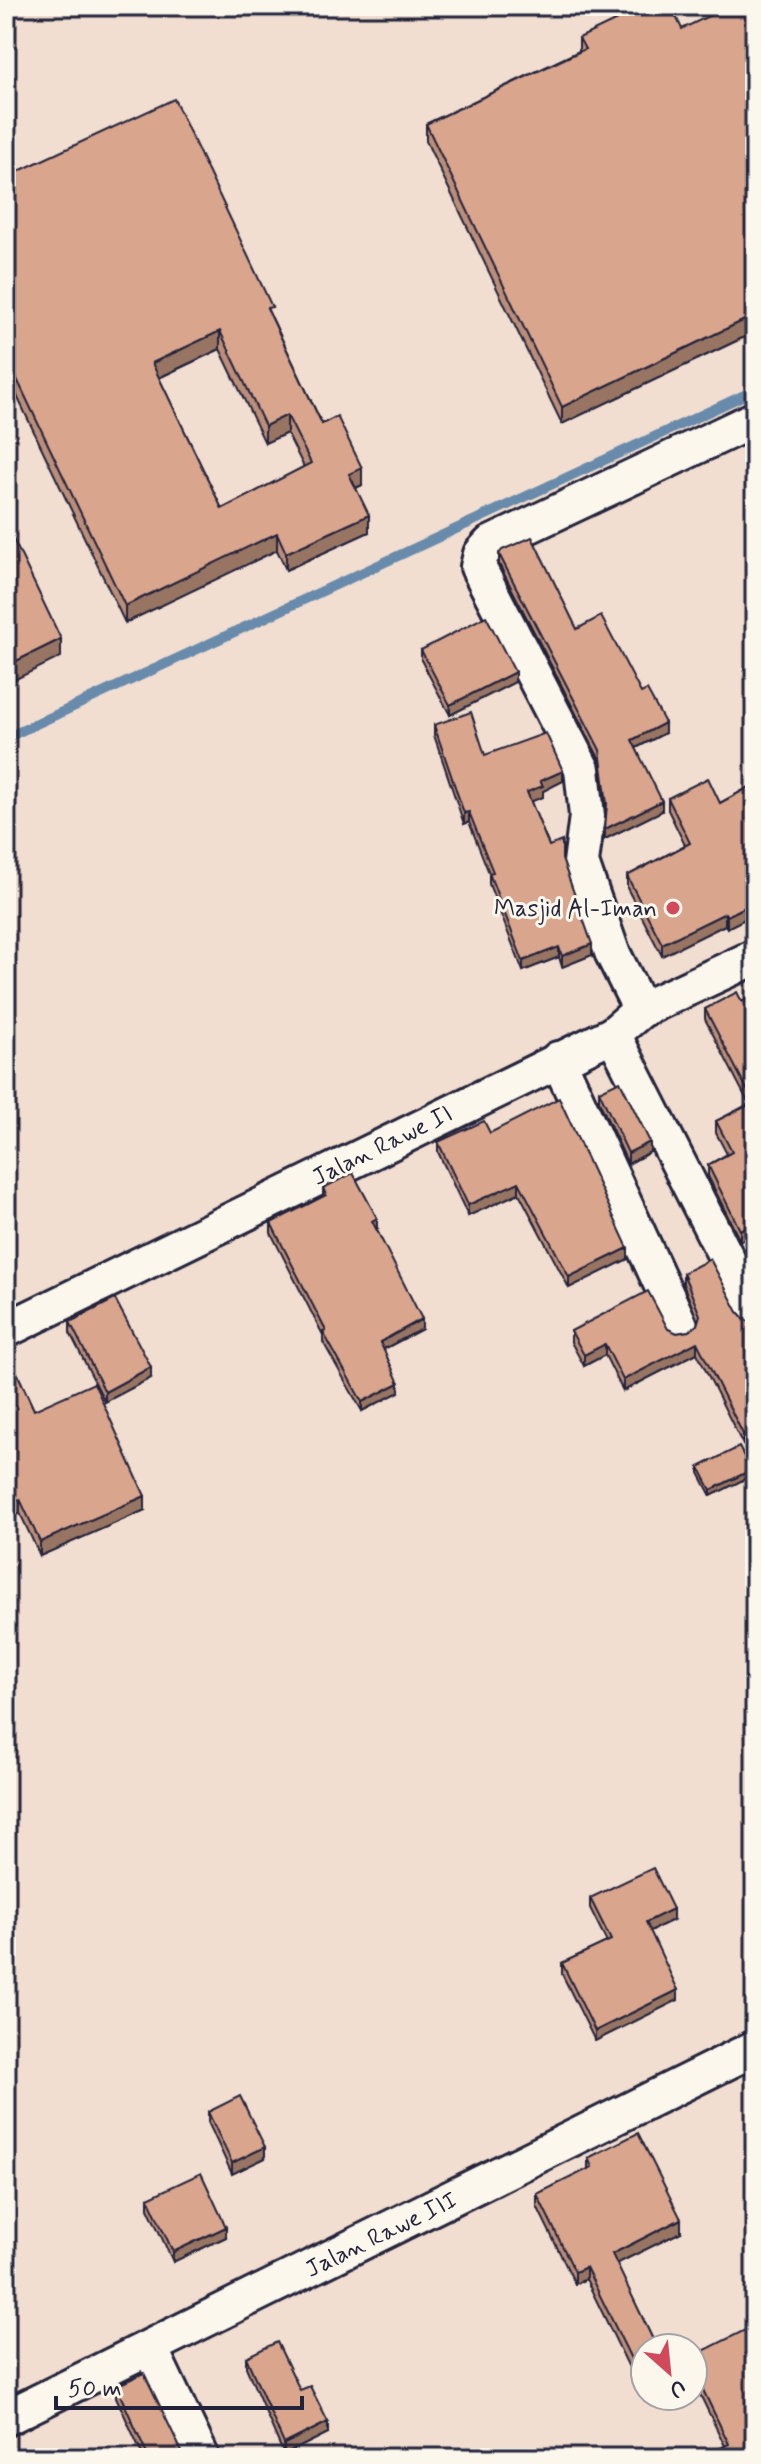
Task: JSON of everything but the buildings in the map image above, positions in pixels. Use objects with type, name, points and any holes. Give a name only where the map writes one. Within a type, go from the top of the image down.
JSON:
[{"type":"street","points":[[641,1010],[612,952],[581,863],[587,816],[582,769],[478,567],[481,554],[490,544],[755,419]]},
{"type":"street","name":"Jalan Rawe II","points":[[6,1330],[613,1034],[641,1010],[755,957]]},
{"type":"street","points":[[613,1034],[755,1314]]},
{"type":"street","points":[[558,1059],[680,1325]]},
{"type":"street","name":"Jalan Rawe III","points":[[6,2418],[755,2048]]},
{"type":"street","points":[[150,2348],[202,2458]]},
{"type":"waterway","points":[[6,738],[755,390]]},
{"type":"place","name":"Masjid Al-Iman","points":[[673,908]]}]
